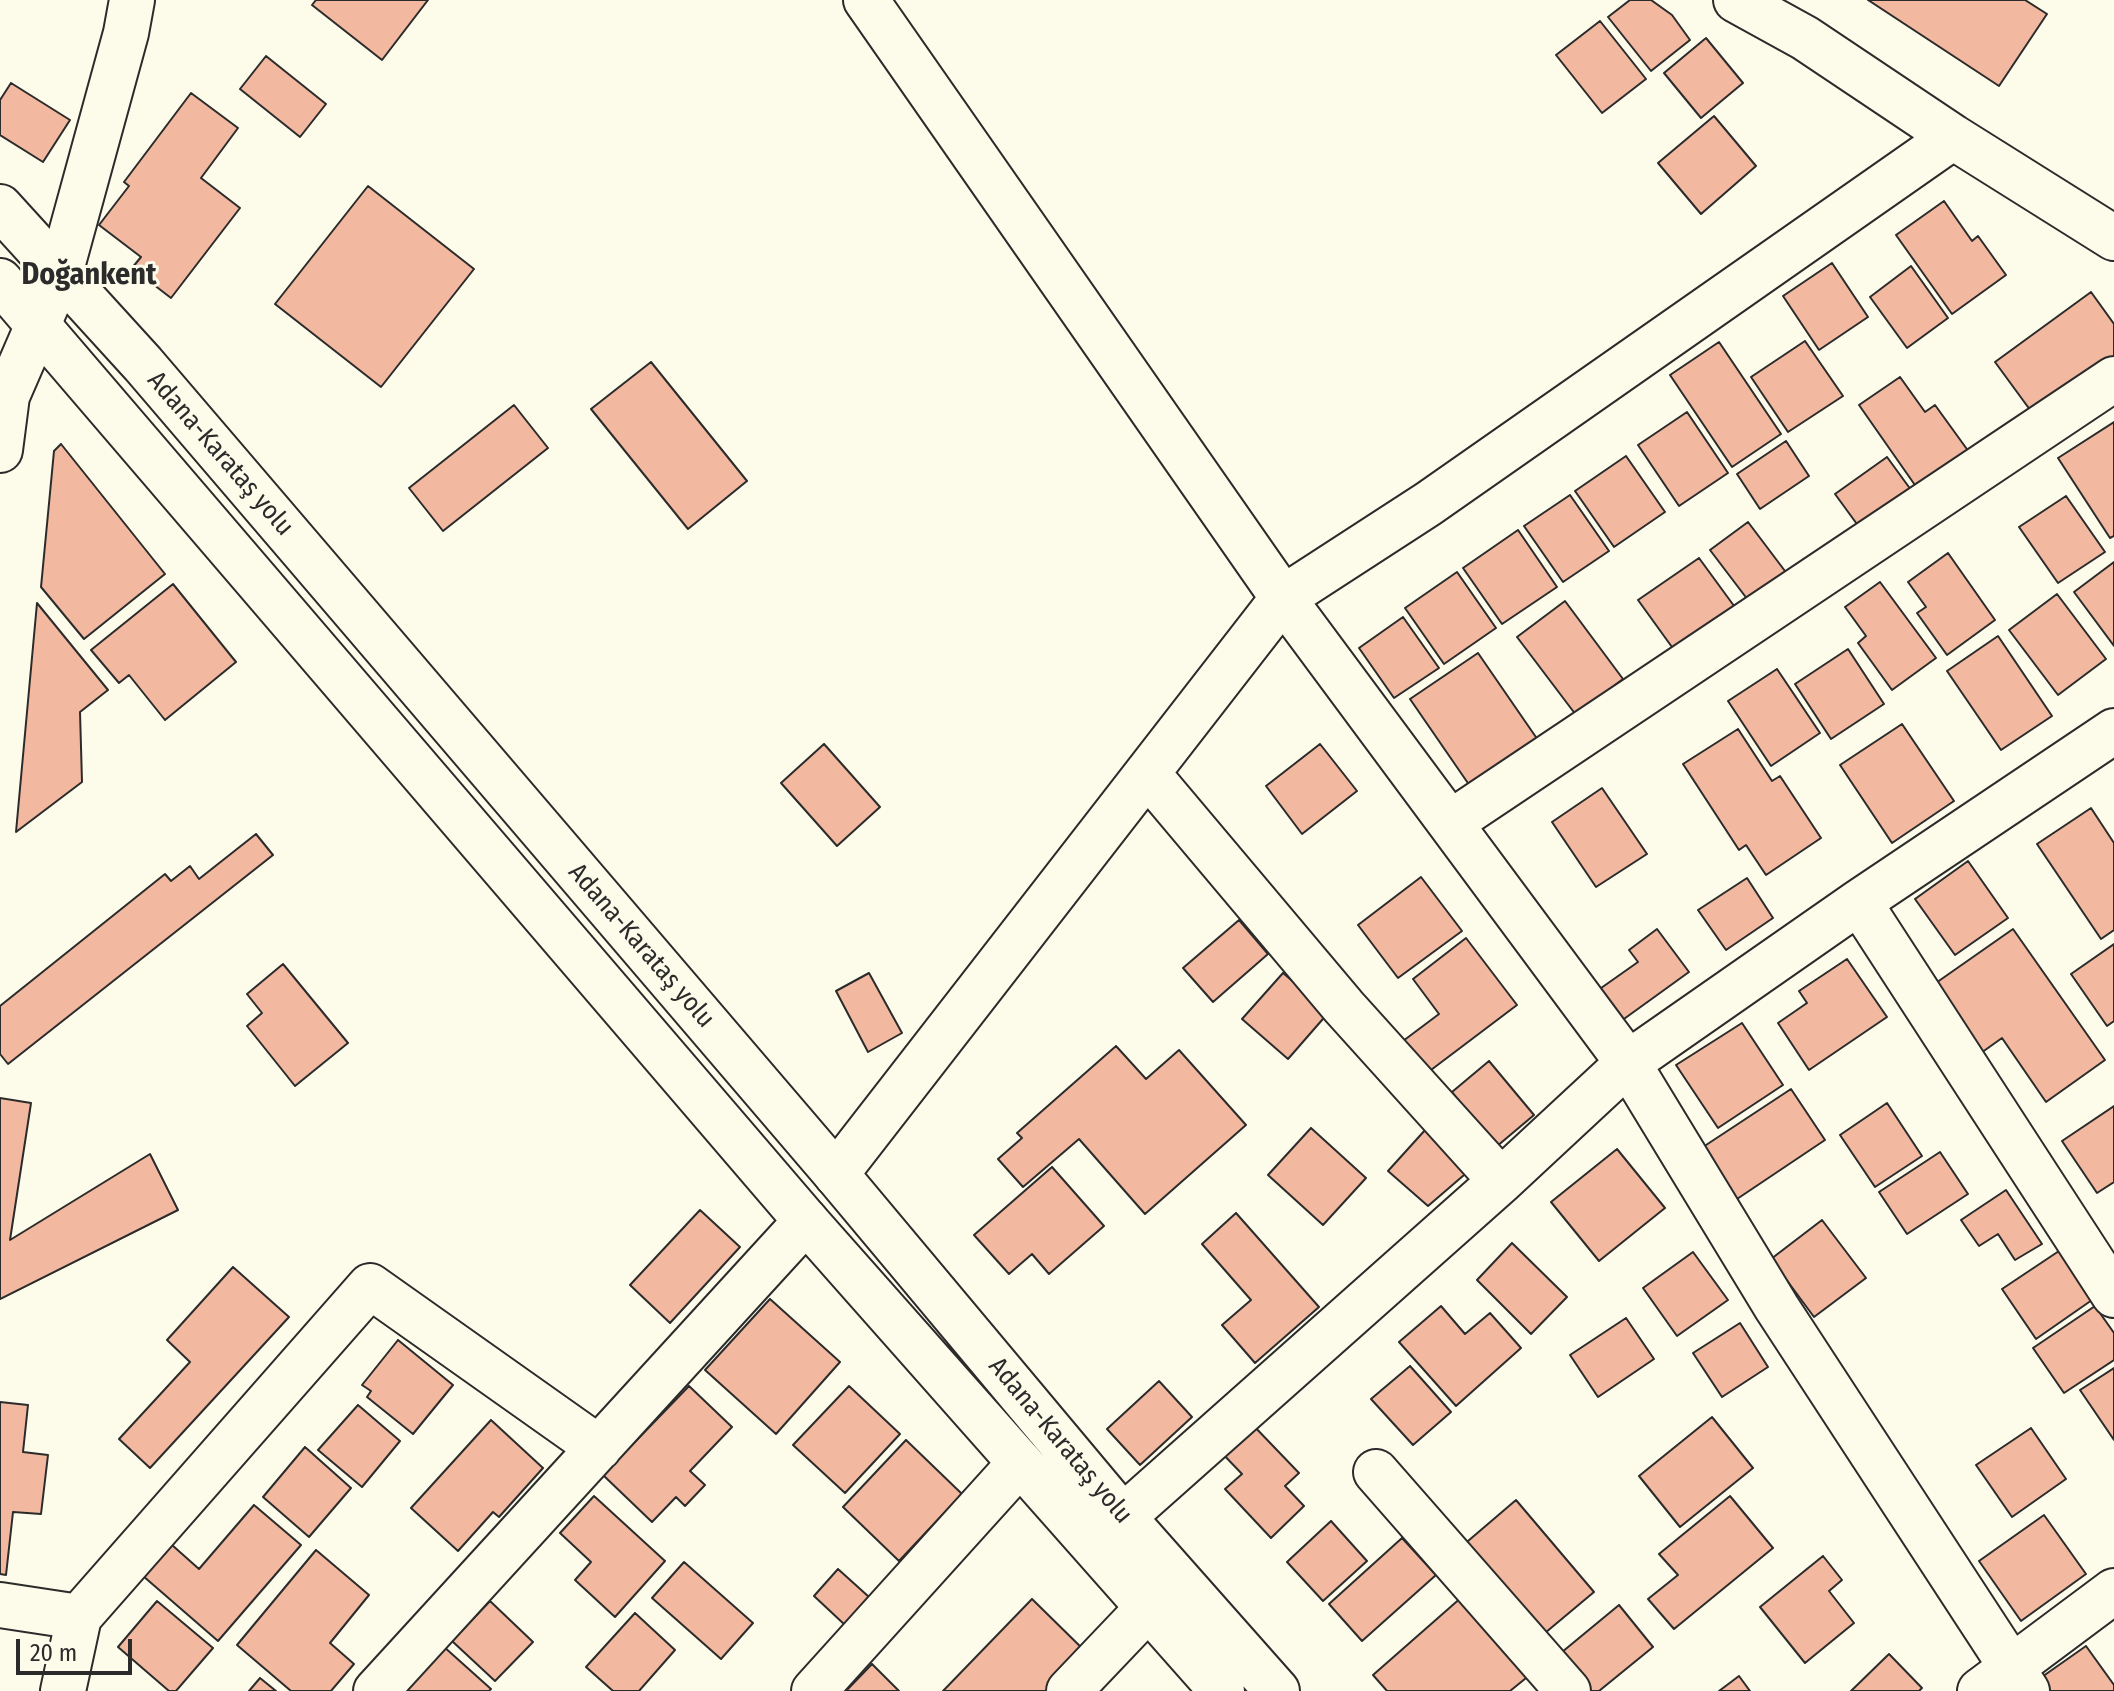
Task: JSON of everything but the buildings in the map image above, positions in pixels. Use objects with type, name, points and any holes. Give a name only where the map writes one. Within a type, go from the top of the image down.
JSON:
[{"type":"street","points":[[0,450],[7,396],[60,274],[126,33],[132,0]]},
{"type":"street","points":[[866,0],[1283,598],[1628,1063],[2006,1683],[2114,1591]]},
{"type":"street","points":[[1736,0],[1805,38],[1953,137],[2114,238]]},
{"type":"street","points":[[836,1174],[1283,598],[1428,504],[1953,137]]},
{"type":"street","name":"Adana-Karataş yolu","points":[[0,207],[153,376],[836,1174],[1123,1517],[1277,1691]]},
{"type":"street","name":"Adana-Karataş yolu","points":[[0,281],[806,1221],[1222,1691]]},
{"type":"street","points":[[1450,823],[2114,379]]},
{"type":"street","points":[[1123,1517],[1501,1181],[1628,1063],[1859,902],[2108,751]]},
{"type":"street","points":[[1147,773],[1344,1007],[1501,1181]]},
{"type":"street","points":[[1859,902],[2114,1295]]},
{"type":"street","points":[[376,1691],[806,1221]]},
{"type":"street","points":[[63,1691],[79,1617],[370,1286],[599,1448]]},
{"type":"street","points":[[814,1691],[1020,1463]]},
{"type":"street","points":[[1376,1472],[1568,1691]]},
{"type":"street","points":[[0,1605],[79,1617]]},
{"type":"street","points":[[1069,1691],[1148,1608]]},
{"type":"district","name":"Doğankent","points":[[89,276]]}]
